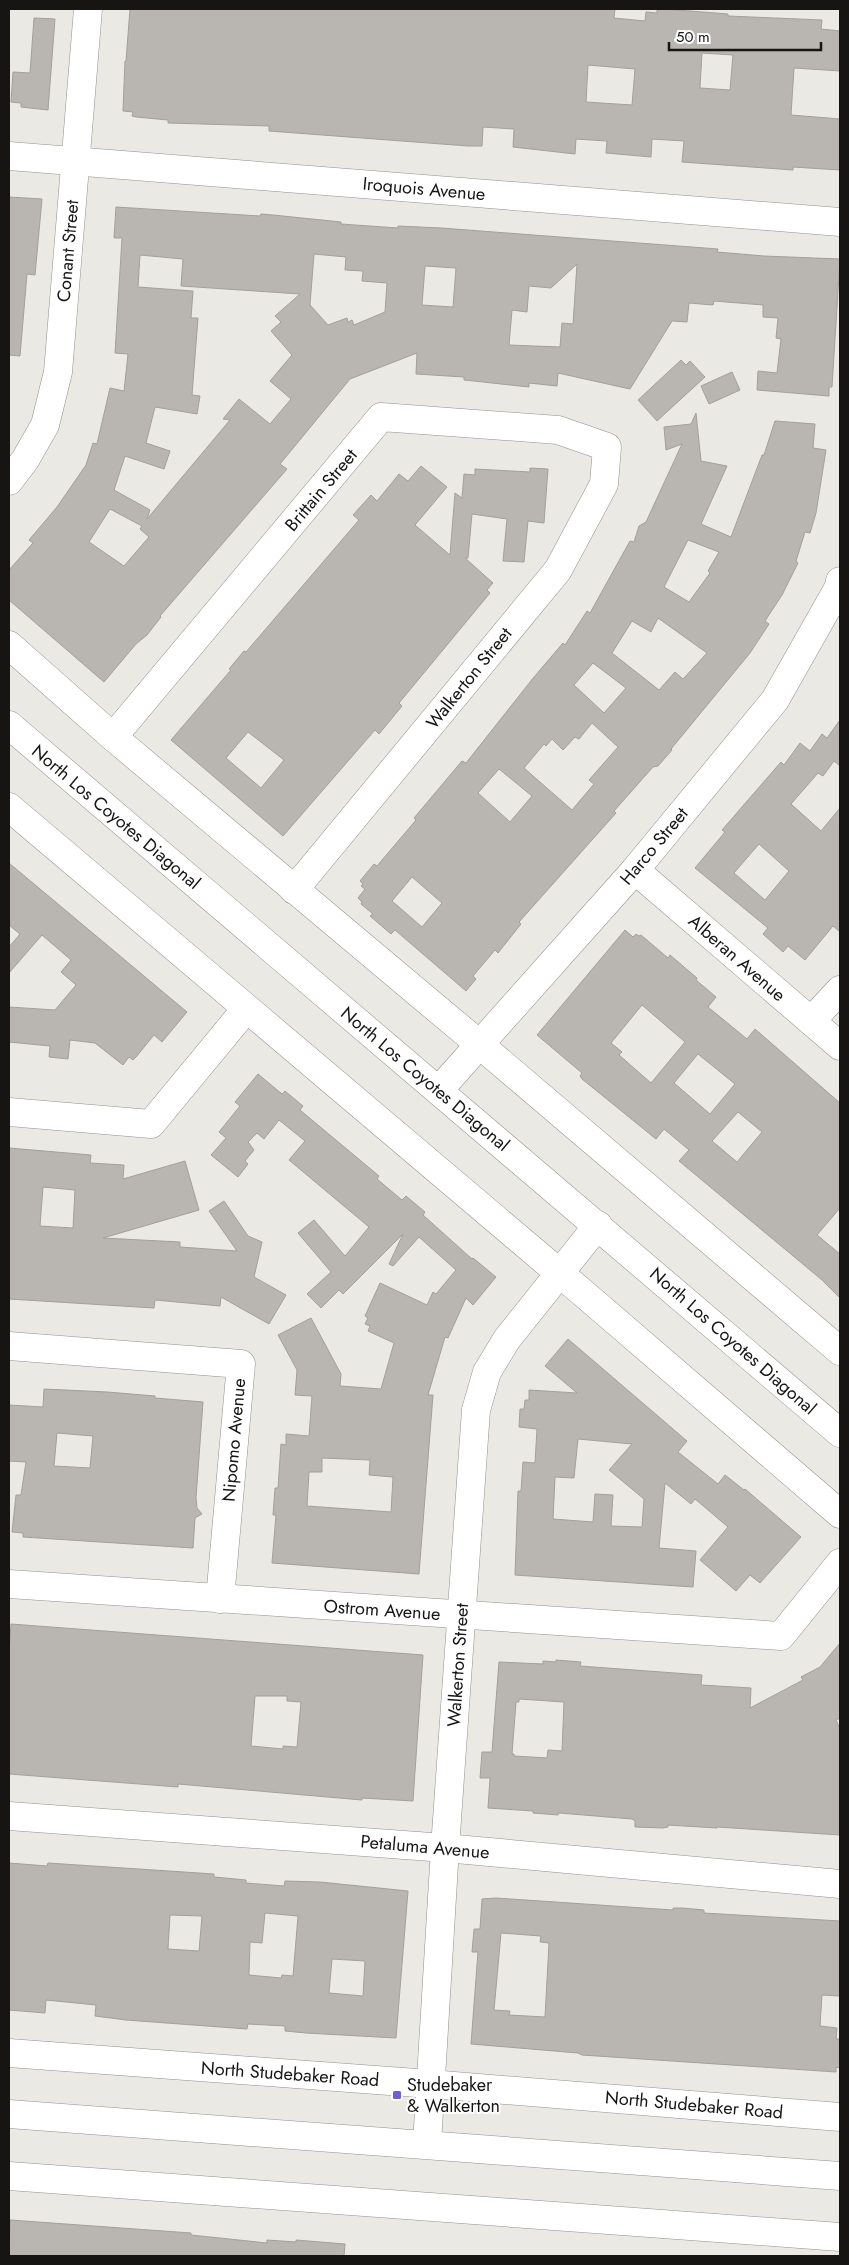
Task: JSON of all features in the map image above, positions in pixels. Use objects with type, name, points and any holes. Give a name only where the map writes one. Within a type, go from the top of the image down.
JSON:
[{"type":"street","name":"Conant Street","points":[[9,481],[26,460],[45,425],[58,372],[88,9]]},
{"type":"street","name":"Iroquois Avenue","points":[[9,156],[840,222]]},
{"type":"street","name":"Brittain Street","points":[[112,737],[381,418],[558,430],[607,447]]},
{"type":"street","name":"Walkerton Street","points":[[294,890],[558,570],[604,484],[607,447]]},
{"type":"street","name":"Harco Street","points":[[439,1090],[635,870],[775,700],[839,587],[840,581]]},
{"type":"street","points":[[9,645],[112,737],[479,1044],[840,1351]]},
{"type":"street","name":"North Los Coyotes Diagonal","points":[[9,725],[840,1433]]},
{"type":"street","points":[[9,806],[246,1009],[559,1272],[840,1514]]},
{"type":"street","name":"Alberan Avenue","points":[[635,870],[840,1046]]},
{"type":"street","points":[[812,1021],[840,990]]},
{"type":"street","points":[[9,1112],[151,1124],[246,1009]]},
{"type":"street","name":"Walkerton Street","points":[[427,2144],[445,1848],[476,1410],[487,1372],[507,1339],[598,1225]]},
{"type":"street","name":"Nipomo Avenue","points":[[9,1346],[241,1364],[220,1599]]},
{"type":"street","name":"Ostrom Avenue","points":[[9,1584],[461,1616],[781,1636],[840,1562]]},
{"type":"street","name":"Petaluma Avenue","points":[[9,1816],[445,1848],[840,1884]]},
{"type":"street","name":"North Studebaker Road","points":[[9,2053],[840,2117]]},
{"type":"street","points":[[9,2114],[840,2176]]},
{"type":"street","points":[[9,2176],[840,2238]]},
{"type":"building","points":[[130,9],[615,9],[614,18],[645,21],[646,12],[657,13],[657,9],[664,9],[728,14],[728,16],[822,20],[821,29],[840,31],[840,71],[794,68],[791,115],[840,119],[840,170],[793,167],[793,170],[682,162],[684,141],[652,139],[651,157],[606,153],[607,141],[576,139],[575,154],[513,147],[514,129],[483,127],[482,146],[468,146],[269,131],[269,126],[168,123],[168,120],[136,117],[132,116],[133,112],[123,111]],"holes":[[[702,53],[733,55],[730,90],[700,88]],[[588,65],[635,69],[632,105],[586,102]]]},
{"type":"building","points":[[34,18],[55,19],[48,110],[21,107],[21,103],[11,102],[13,72],[30,73]]},
{"type":"building","points":[[9,197],[42,199],[35,275],[27,274],[20,356],[9,355]]},
{"type":"building","points":[[116,207],[260,216],[261,214],[341,222],[341,224],[398,228],[398,226],[441,228],[718,249],[717,252],[764,256],[840,259],[832,387],[829,387],[829,396],[757,390],[758,371],[777,373],[781,339],[776,338],[778,318],[763,317],[763,305],[714,301],[713,305],[689,303],[687,322],[672,321],[630,389],[558,373],[557,386],[529,383],[529,387],[464,380],[464,377],[416,374],[417,353],[350,379],[280,464],[287,469],[160,616],[147,635],[136,644],[104,682],[9,600],[9,570],[33,543],[29,540],[57,507],[86,465],[93,443],[97,444],[110,388],[124,391],[128,354],[115,353],[122,238],[114,238]],"holes":[[[314,254],[346,257],[345,270],[363,271],[362,281],[387,283],[385,312],[354,325],[352,320],[348,322],[347,318],[328,325],[310,305]],[[140,255],[183,259],[181,286],[300,294],[275,316],[281,322],[271,331],[292,355],[270,381],[291,399],[270,424],[239,399],[223,419],[230,420],[147,519],[150,510],[114,490],[125,456],[164,469],[170,451],[146,443],[155,407],[197,414],[200,396],[192,395],[198,318],[191,318],[193,291],[138,287]],[[577,264],[573,324],[562,323],[560,347],[509,345],[512,310],[527,312],[529,286],[551,288]],[[425,266],[456,268],[453,307],[422,305]],[[110,509],[142,526],[140,529],[149,537],[124,566],[89,542]]]},
{"type":"building","points":[[681,360],[686,365],[690,361],[705,377],[657,421],[638,400]]},
{"type":"building","points":[[732,372],[740,390],[709,404],[701,386]]},
{"type":"building","points":[[696,413],[701,461],[727,466],[701,524],[731,537],[762,455],[764,455],[775,421],[815,424],[813,448],[826,450],[816,513],[810,533],[805,532],[796,561],[798,563],[782,595],[765,621],[769,624],[750,653],[672,750],[658,766],[653,767],[614,811],[616,813],[519,922],[521,924],[498,953],[495,950],[473,976],[476,979],[466,991],[395,930],[391,934],[370,916],[373,914],[361,904],[362,902],[358,898],[365,889],[361,886],[363,884],[360,881],[374,864],[377,866],[462,761],[466,763],[534,677],[563,643],[565,645],[587,611],[590,613],[630,541],[634,542],[639,526],[646,522],[682,444],[666,450],[664,427],[691,424]],"holes":[[[688,540],[719,552],[708,571],[710,573],[689,602],[664,587]],[[658,618],[707,653],[683,679],[675,672],[659,690],[612,653],[632,621],[651,632]],[[593,663],[626,688],[604,713],[574,685]],[[592,723],[618,747],[589,780],[594,784],[572,810],[524,768],[544,744],[546,746],[552,739],[563,750],[575,737],[579,739]],[[499,769],[532,796],[510,822],[478,793]],[[412,877],[442,903],[422,927],[392,901]]]},
{"type":"building","points":[[421,466],[447,487],[415,525],[450,555],[455,493],[462,498],[464,474],[475,475],[475,469],[530,472],[530,468],[548,469],[544,523],[528,521],[524,562],[503,561],[507,519],[472,514],[468,558],[465,558],[493,583],[487,590],[490,593],[399,703],[402,706],[379,734],[375,730],[283,836],[171,740],[231,670],[229,669],[244,651],[246,652],[359,520],[353,515],[371,495],[377,501],[399,474],[408,481]],"holes":[[[248,732],[284,760],[261,788],[226,758]]]},
{"type":"building","points":[[840,720],[840,766],[834,761],[823,776],[818,773],[791,804],[821,831],[840,808],[840,932],[833,926],[805,960],[788,946],[783,952],[763,934],[768,928],[695,868],[725,832],[722,830],[781,762],[784,765],[800,743],[810,751],[822,734],[827,738]],"holes":[[[759,844],[789,871],[765,900],[734,873]]]},
{"type":"building","points":[[9,863],[187,1012],[162,1042],[154,1035],[133,1060],[129,1057],[123,1065],[95,1043],[70,1040],[68,1059],[49,1057],[50,1046],[9,1042],[9,1007],[55,1010],[76,985],[61,972],[71,960],[42,935],[9,973],[9,947],[20,934],[9,925]]},
{"type":"building","points":[[625,930],[633,937],[636,934],[641,935],[668,958],[670,955],[697,978],[696,980],[716,997],[708,1007],[747,1039],[755,1029],[840,1103],[840,1208],[817,1235],[840,1254],[840,1298],[822,1280],[679,1161],[689,1150],[664,1129],[656,1139],[582,1079],[580,1076],[582,1073],[537,1035]],"holes":[[[642,1005],[685,1042],[651,1083],[619,1055],[622,1052],[611,1043]],[[698,1054],[735,1084],[710,1114],[674,1083]],[[738,1112],[762,1132],[737,1162],[712,1141]]]},
{"type":"building","points":[[258,1074],[282,1094],[285,1091],[303,1106],[300,1110],[379,1176],[377,1179],[402,1200],[406,1196],[425,1212],[423,1215],[472,1259],[496,1277],[473,1305],[466,1298],[448,1338],[445,1337],[428,1395],[433,1395],[419,1574],[272,1563],[276,1515],[273,1515],[275,1488],[278,1488],[281,1444],[286,1445],[286,1434],[309,1436],[312,1396],[295,1395],[297,1370],[278,1335],[311,1318],[341,1374],[340,1386],[381,1389],[394,1343],[368,1331],[370,1326],[365,1324],[368,1318],[365,1316],[380,1283],[427,1305],[433,1292],[436,1294],[456,1270],[419,1237],[393,1266],[389,1264],[403,1234],[343,1294],[339,1290],[321,1308],[307,1294],[331,1272],[298,1233],[314,1220],[345,1256],[369,1227],[289,1160],[305,1141],[279,1120],[264,1139],[257,1133],[248,1142],[254,1150],[245,1161],[248,1164],[238,1177],[211,1155],[226,1138],[219,1132],[240,1106],[235,1102]],"holes":[[[322,1458],[370,1460],[369,1475],[393,1477],[391,1512],[307,1506],[309,1472],[322,1472]]]},
{"type":"building","points":[[9,1148],[91,1155],[90,1163],[124,1165],[123,1179],[185,1161],[199,1210],[103,1238],[180,1242],[180,1247],[237,1251],[209,1211],[224,1201],[248,1236],[262,1242],[254,1277],[286,1295],[269,1324],[221,1297],[220,1306],[155,1300],[154,1308],[9,1299]],"holes":[[[43,1187],[75,1190],[73,1228],[40,1226]]]},
{"type":"building","points":[[568,1339],[687,1441],[678,1452],[718,1484],[725,1475],[745,1489],[801,1537],[760,1583],[750,1575],[736,1591],[700,1560],[728,1527],[695,1499],[691,1504],[665,1483],[659,1548],[696,1551],[693,1587],[515,1575],[518,1491],[521,1491],[523,1462],[535,1463],[537,1429],[519,1427],[520,1409],[524,1409],[525,1400],[529,1400],[529,1390],[577,1393],[545,1366]],"holes":[[[578,1439],[632,1444],[609,1470],[644,1499],[642,1527],[611,1526],[613,1495],[595,1494],[593,1522],[553,1519],[555,1477],[574,1478]]]},
{"type":"building","points":[[44,1389],[107,1392],[203,1402],[196,1498],[197,1508],[202,1514],[195,1518],[193,1548],[23,1537],[23,1533],[12,1532],[16,1495],[21,1495],[26,1462],[9,1461],[9,1405],[43,1407]],"holes":[[[57,1433],[93,1436],[90,1468],[54,1466]]]},
{"type":"building","points":[[11,1624],[423,1655],[413,1801],[362,1798],[362,1800],[178,1784],[178,1787],[9,1774],[9,1652]],"holes":[[[255,1696],[287,1696],[287,1701],[301,1702],[297,1747],[283,1746],[283,1749],[251,1746]]]},
{"type":"building","points":[[840,1643],[840,1718],[836,1720],[840,1729],[840,1835],[668,1825],[668,1827],[663,1828],[635,1827],[635,1821],[632,1819],[559,1813],[558,1815],[488,1808],[490,1778],[480,1778],[482,1752],[492,1752],[499,1662],[543,1664],[543,1661],[556,1662],[556,1660],[581,1662],[580,1666],[702,1675],[701,1685],[751,1688],[750,1708],[803,1680],[801,1677],[820,1667]],"holes":[[[519,1699],[564,1702],[562,1751],[548,1750],[547,1758],[514,1756],[512,1754],[516,1702],[519,1702]]]},
{"type":"building","points":[[9,1863],[47,1866],[48,1863],[214,1874],[214,1877],[246,1880],[246,1883],[284,1886],[285,1881],[320,1882],[408,1891],[396,2038],[285,2031],[285,2026],[248,2024],[247,2029],[126,2020],[95,2016],[96,2005],[46,2000],[45,2013],[9,2010]],"holes":[[[265,1913],[298,1916],[293,1976],[282,1975],[281,1978],[249,1975],[250,1942],[262,1943]],[[170,1915],[202,1916],[199,1951],[168,1949]],[[332,1959],[365,1961],[363,1996],[329,1993]]]},
{"type":"building","points":[[496,1898],[673,1910],[673,1908],[682,1908],[704,1910],[704,1913],[840,1921],[840,1996],[822,1995],[820,2026],[837,2028],[836,2039],[840,2039],[840,2068],[836,2067],[836,2072],[582,2055],[578,2053],[471,2044],[478,1952],[472,1952],[474,1929],[480,1929],[482,1899]],"holes":[[[501,1933],[541,1936],[540,1942],[549,1943],[545,2017],[509,2015],[510,2011],[494,2010]]]},
{"type":"building","points":[[10,2220],[191,2233],[191,2235],[267,2243],[267,2240],[296,2242],[296,2240],[345,2244],[344,2256],[9,2256]]},
{"type":"place","name":"Studebaker & Walkerton","points":[[397,2095]]}]
